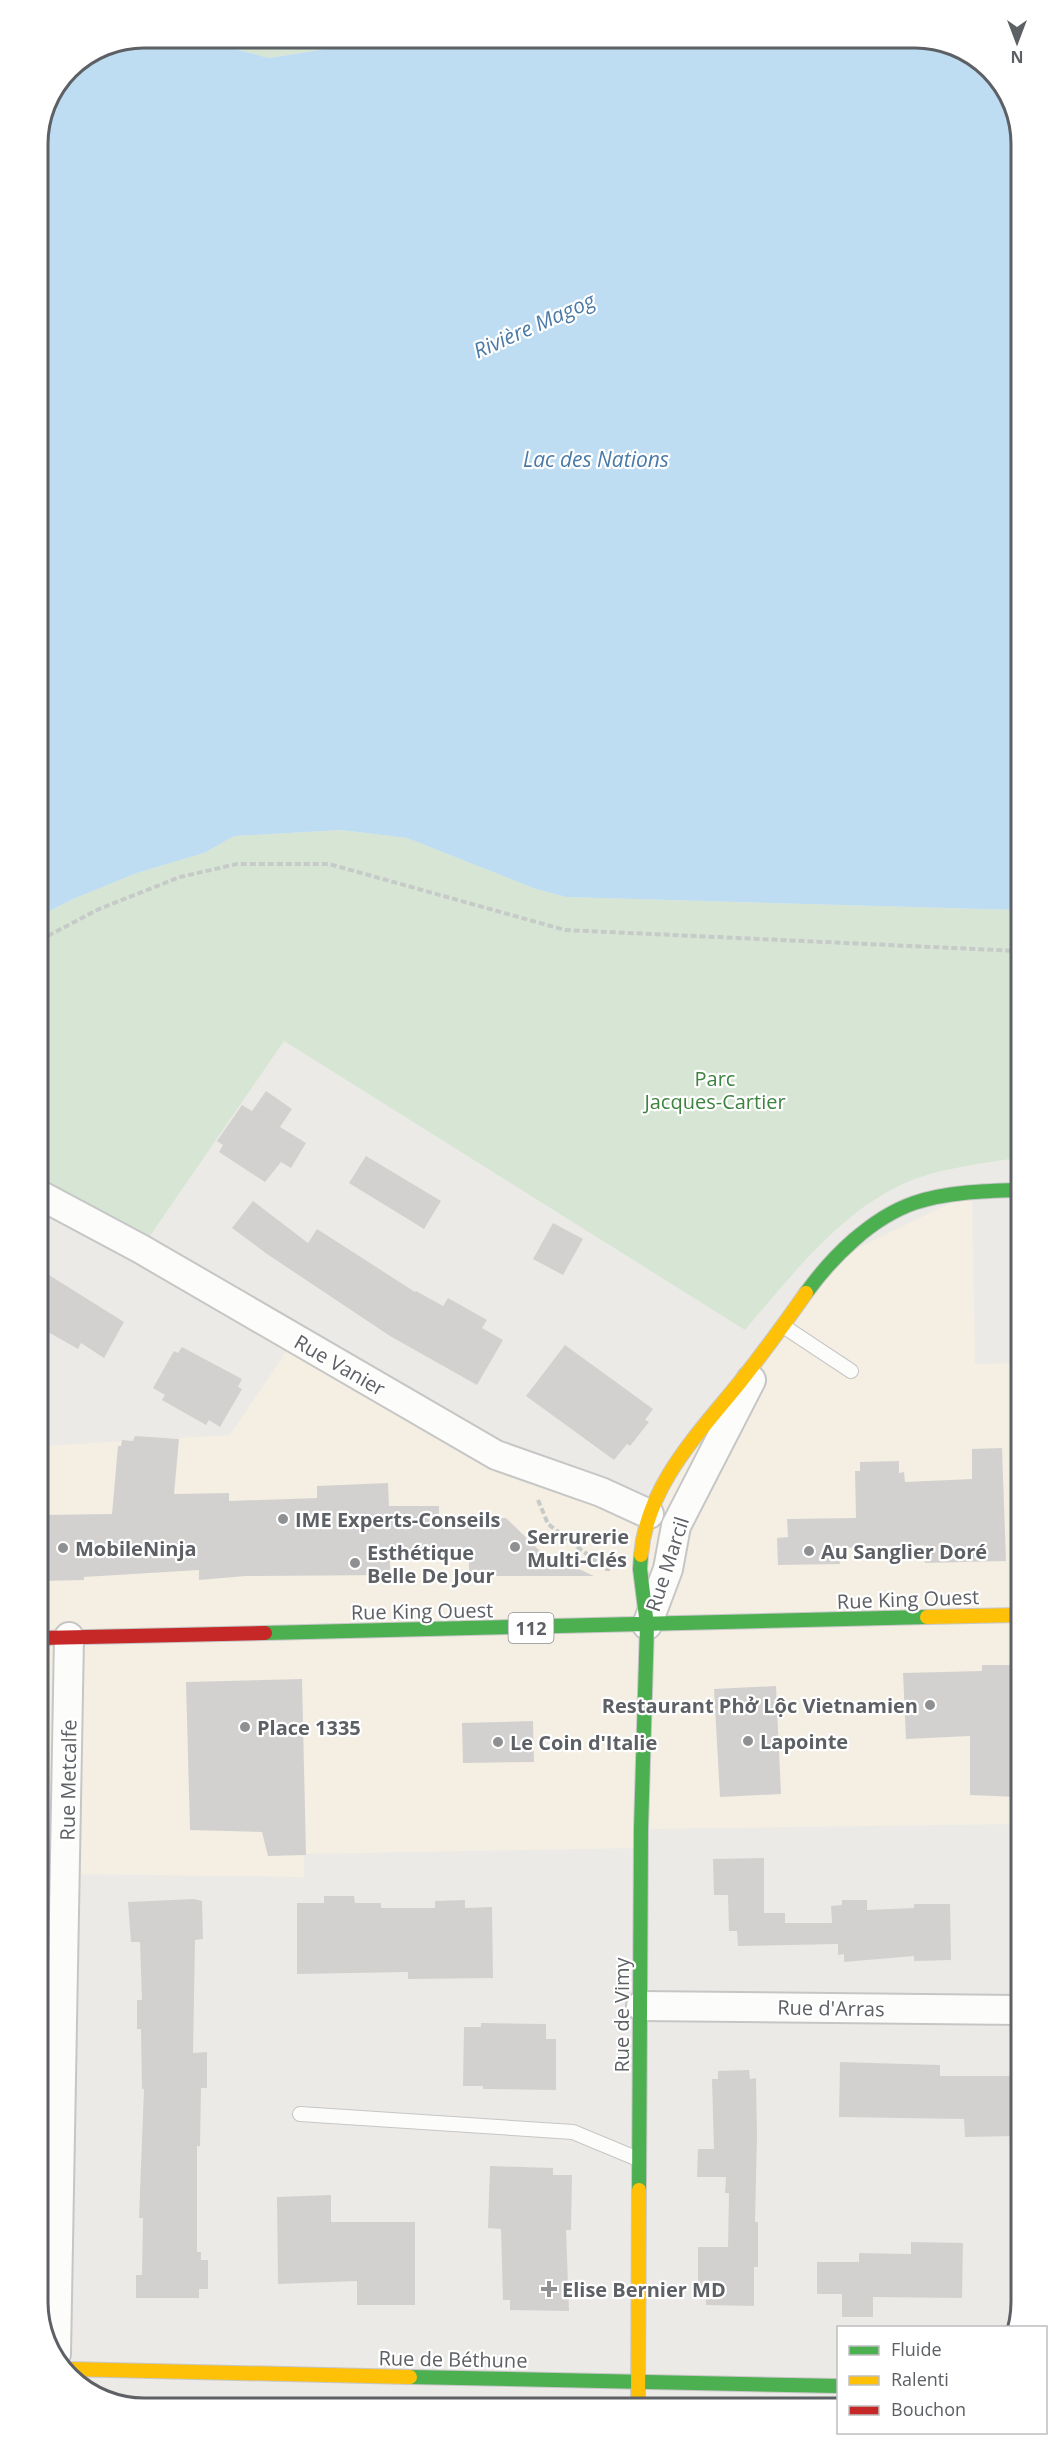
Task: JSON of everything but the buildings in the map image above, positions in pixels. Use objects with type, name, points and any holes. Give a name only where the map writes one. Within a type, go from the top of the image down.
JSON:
[{"type":"street","name":"Rue Marcil","points":[[647,1625],[640,1569],[642,1544],[649,1514],[673,1465],[775,1337],[828,1263],[869,1228],[914,1203],[972,1192],[1011,1190]]},
{"type":"street","name":"Rue Vanier","points":[[48,1199],[151,1255],[496,1455],[601,1492],[649,1514]]},
{"type":"street","name":"Rue Marcil","points":[[647,1625],[668,1569],[676,1526],[775,1337]]},
{"type":"street","name":"Rue King Ouest","points":[[55,1637],[1011,1615]]},
{"type":"street","name":"Rue de Vimy","points":[[639,2398],[643,1707],[647,1625]]},
{"type":"street","name":"Rue Metcalfe","points":[[55,1637],[56,2340]]},
{"type":"street","name":"Rue d'Arras","points":[[641,2006],[1011,2010]]},
{"type":"street","name":"Rue de Béthune","points":[[75,2369],[837,2386]]},
{"type":"lane","points":[[775,1337],[851,1371]]},
{"type":"lane","points":[[300,2114],[573,2132],[640,2160]]},
{"type":"path","points":[[48,936],[99,909],[180,878],[237,864],[329,864],[565,930],[1011,951]]},
{"type":"path","points":[[537,1469],[537,1498],[548,1524],[606,1569],[640,1569]]},
{"type":"shaded area","points":[[972,1192],[975,1364],[1011,1363],[1011,1824],[642,1829],[641,1848],[304,1854],[304,1877],[66,1874],[65,1903],[48,1903],[48,1446],[230,1435],[295,1339],[496,1455],[649,1514],[828,1263]]},
{"type":"green space","points":[[231,48],[332,48],[269,58]]},
{"type":"green space","name":"Parc Jacques-Cartier","points":[[341,830],[407,838],[533,888],[566,897],[1011,910],[1011,1159],[941,1171],[915,1179],[865,1206],[821,1244],[745,1330],[284,1041],[141,1249],[48,1199],[48,912],[137,873],[204,853],[234,836]]},
{"type":"water","name":"Lac des Nations","points":[[144,48],[231,48],[269,58],[332,48],[921,48],[952,55],[983,76],[995,91],[1006,113],[1011,144],[1011,910],[566,897],[533,888],[407,838],[341,830],[234,836],[204,853],[137,873],[48,912],[48,138],[51,119],[58,102],[81,72],[96,61],[113,53]]},
{"type":"traffic: fast","points":[[806,1293],[828,1266],[854,1240],[883,1218],[898,1210],[927,1199],[953,1194],[1011,1190]]},
{"type":"traffic: fast","points":[[639,2190],[641,1829],[647,1625],[640,1569],[641,1555]]},
{"type":"traffic: fast","points":[[265,1633],[927,1617]]},
{"type":"traffic: fast","points":[[410,2377],[837,2386]]},
{"type":"traffic: slow","points":[[641,1555],[645,1530],[653,1506],[677,1462],[806,1293]]},
{"type":"traffic: slow","points":[[927,1617],[1011,1615]]},
{"type":"traffic: slow","points":[[638,2398],[639,2190]]},
{"type":"traffic: slow","points":[[75,2369],[410,2377]]},
{"type":"traffic: jam","points":[[48,1638],[265,1633]]},
{"type":"place","name":"IME Experts-Conseils","points":[[283,1519]]},
{"type":"place","name":"Serrurerie Multi-Clés","points":[[515,1547]]},
{"type":"place","name":"MobileNinja","points":[[63,1548]]},
{"type":"place","name":"Au Sanglier Doré","points":[[809,1551]]},
{"type":"place","name":"Esthétique Belle De Jour","points":[[355,1563]]},
{"type":"place","name":"Restaurant Phở Lộc Vietnamien","points":[[930,1705]]},
{"type":"place","name":"Place 1335","points":[[245,1727]]},
{"type":"place","name":"Lapointe","points":[[748,1741]]},
{"type":"place","name":"Le Coin d'Italie","points":[[498,1742]]},
{"type":"place","name":"Elise Bernier MD","points":[[549,2289]]},
{"type":"water label","name":"Rivière Magog","points":[[534,325]]}]
